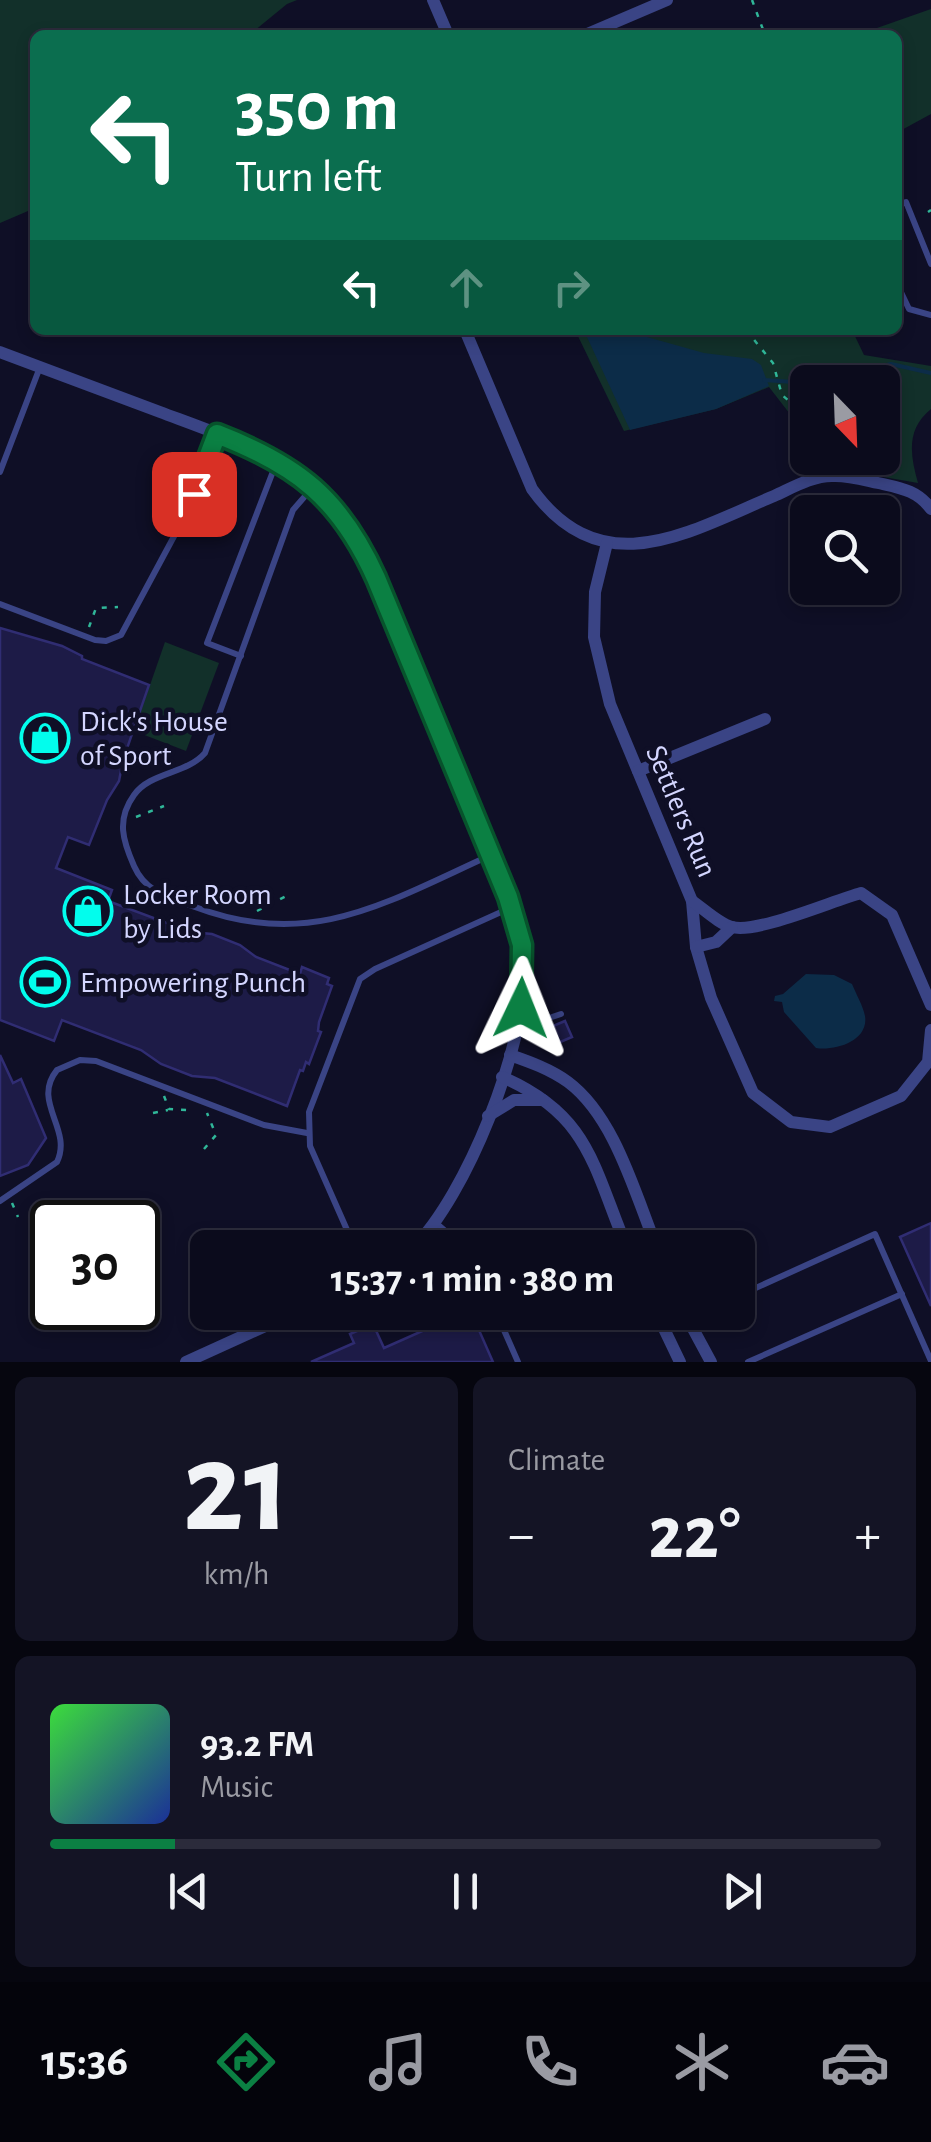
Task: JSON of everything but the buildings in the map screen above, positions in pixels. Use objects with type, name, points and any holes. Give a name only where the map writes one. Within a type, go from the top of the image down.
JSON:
[{"type":"street","points":[[433,0],[446,30]]},
{"type":"street","points":[[597,30],[667,0]]},
{"type":"street","points":[[467,335],[532,489],[545,508],[560,520],[606,543],[628,546],[673,537],[810,481],[832,476],[906,490],[920,495],[931,509]]},
{"type":"street","points":[[0,352],[277,460],[314,486],[342,516],[364,550],[512,908],[524,962],[520,1017],[502,1077],[462,1181],[429,1230]]},
{"type":"street","name":"Settlers Run","points":[[606,543],[595,592],[594,637],[610,704],[692,902],[696,947],[711,998],[754,1094],[790,1122],[830,1127],[900,1096],[928,1062],[931,1030]]},
{"type":"street","points":[[638,770],[765,719]]},
{"type":"street","points":[[692,902],[732,928],[762,928],[820,904],[860,893],[892,915],[931,1005]]},
{"type":"street","points":[[696,947],[716,942],[732,928]]},
{"type":"street","points":[[510,1054],[557,1074],[594,1108],[614,1143],[650,1230]]},
{"type":"street","points":[[502,1077],[560,1110],[579,1134],[619,1230]]},
{"type":"street","points":[[487,1116],[514,1100],[545,1100]]},
{"type":"street","points":[[186,1362],[216,1356],[263,1330]]},
{"type":"street","points":[[665,1330],[680,1362]]},
{"type":"street","points":[[694,1330],[711,1362]]},
{"type":"lane","points":[[902,204],[906,202],[931,264]]},
{"type":"lane","points":[[902,295],[909,309],[931,315]]},
{"type":"lane","points":[[0,472],[40,367]]},
{"type":"lane","points":[[0,604],[94,640],[106,641],[121,635],[186,514],[217,434]]},
{"type":"lane","points":[[241,656],[207,643],[277,460]]},
{"type":"lane","points":[[314,486],[293,510],[205,753],[141,787],[127,809],[123,839],[138,874],[150,888],[211,913],[274,925],[360,914],[491,855]]},
{"type":"lane","points":[[348,1230],[312,1152],[309,1112],[360,979],[374,969],[512,908]]},
{"type":"lane","points":[[520,1017],[544,1020],[561,1014]]},
{"type":"lane","points":[[0,1201],[57,1162],[62,1142],[48,1105],[47,1088],[57,1070],[75,1062],[96,1062],[264,1125],[308,1133]]},
{"type":"lane","points":[[436,1223],[444,1230]]},
{"type":"lane","points":[[755,1288],[875,1234],[931,1361]]},
{"type":"lane","points":[[748,1362],[902,1294]]},
{"type":"lane","points":[[504,1330],[518,1362]]},
{"type":"path","points":[[752,0],[763,30]]},
{"type":"path","points":[[751,335],[766,352],[777,386],[790,402]]},
{"type":"path","points":[[88,628],[96,608],[118,607]]},
{"type":"path","points":[[130,820],[164,806]]},
{"type":"path","points":[[255,911],[290,894]]},
{"type":"path","points":[[164,1095],[170,1109]]},
{"type":"path","points":[[202,1109],[216,1136],[204,1150]]},
{"type":"path","points":[[153,1113],[187,1110]]},
{"type":"path","points":[[12,1202],[18,1217]]},
{"type":"green space","points":[[0,0],[297,0],[255,30],[30,30],[30,210],[0,223]]},
{"type":"green space","points":[[931,9],[931,114],[902,130],[902,30],[871,30]]},
{"type":"green space","points":[[577,335],[854,335],[864,355],[931,366],[931,409],[917,425],[912,443],[918,483],[872,475],[900,475],[900,365],[790,365],[790,414],[769,387],[716,409],[624,431]]},
{"type":"green space","points":[[165,642],[219,663],[186,751],[134,731]]},
{"type":"water","points":[[640,335],[704,353],[752,359],[761,365],[769,386],[716,409],[630,430],[587,337]]},
{"type":"water","points":[[806,974],[834,975],[852,984],[865,1016],[865,1025],[856,1038],[841,1046],[816,1048],[784,1012],[782,1002],[774,1001],[775,996]]},
{"type":"waterway","points":[[887,365],[895,365]]},
{"type":"waterway","points":[[900,366],[931,373]]},
{"type":"waterway","points":[[764,380],[790,382]]},
{"type":"place","name":"Dick's House of Sport","points":[[45,738]]},
{"type":"place","name":"Locker Room by Lids","points":[[88,911]]},
{"type":"place","name":"Empowering Punch","points":[[45,982]]},
{"type":"route","points":[[194,494],[217,434],[266,454],[299,474],[352,529],[508,897],[522,945],[521,1008]]}]
